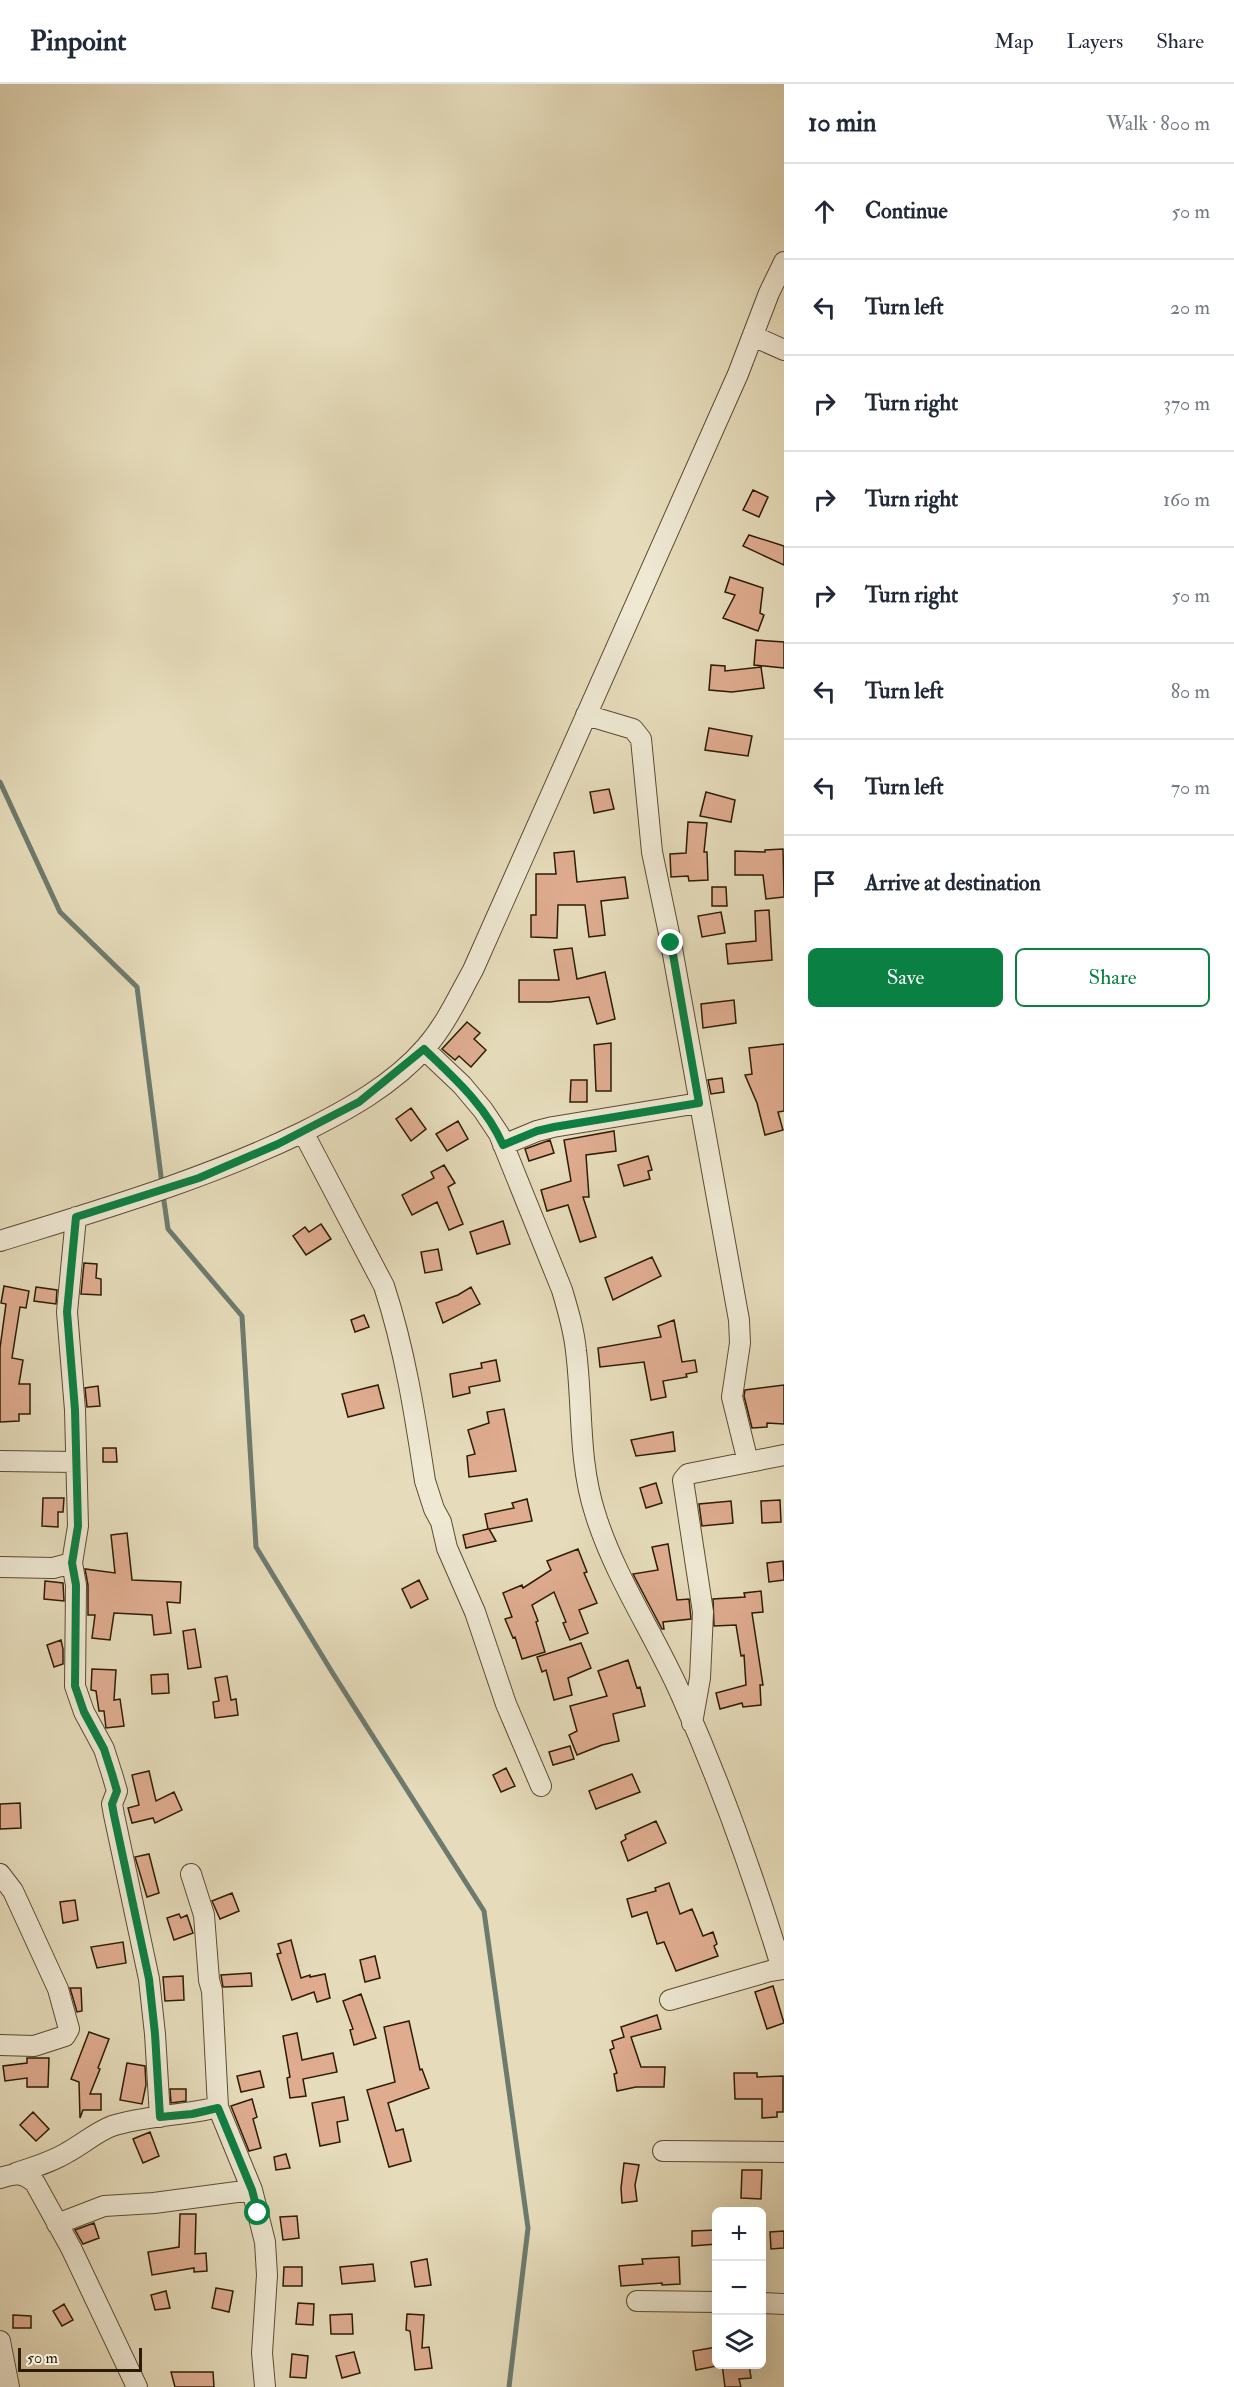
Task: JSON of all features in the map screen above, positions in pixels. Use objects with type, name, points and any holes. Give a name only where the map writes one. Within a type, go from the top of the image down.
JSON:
[{"type":"street","points":[[0,1241],[199,1178],[303,1132],[359,1102],[424,1049],[443,1026],[472,970],[586,715],[784,262]]},
{"type":"street","points":[[753,336],[784,350]]},
{"type":"street","points":[[586,715],[633,729],[641,739],[652,852],[671,943],[739,1320],[740,1343],[732,1397],[748,1462]]},
{"type":"street","points":[[424,1049],[462,1085],[483,1110],[503,1145],[569,1313],[576,1350],[581,1442],[588,1490],[595,1515],[636,1607],[682,1696],[763,1908],[783,1969],[670,2000]]},
{"type":"street","points":[[503,1145],[537,1131],[554,1127],[699,1103]]},
{"type":"street","points":[[303,1132],[384,1286],[412,1390],[429,1495],[441,1522],[447,1548],[475,1612],[506,1704],[541,1786]]},
{"type":"street","points":[[76,1217],[67,1312],[74,1399],[78,1526],[72,1563],[76,1585],[75,1686],[84,1712],[104,1749],[117,1791],[112,1804],[149,1979],[160,2117]]},
{"type":"street","points":[[693,1723],[700,1678],[703,1612],[683,1480],[688,1474],[784,1455]]},
{"type":"street","points":[[0,1461],[75,1462]]},
{"type":"street","points":[[0,1567],[52,1568],[72,1563]]},
{"type":"street","points":[[0,1874],[13,1891],[58,1989],[69,2029],[65,2036],[34,2046],[0,2045]]},
{"type":"street","points":[[191,1874],[204,1916],[209,1980],[212,1991],[218,2108],[252,2190],[265,2242],[267,2275],[262,2353],[265,2387]]},
{"type":"street","points":[[8,2175],[46,2163],[111,2127],[218,2108]]},
{"type":"street","points":[[663,2151],[784,2152]]},
{"type":"street","points":[[8,2175],[29,2178],[35,2183],[137,2387]]},
{"type":"street","points":[[57,2224],[104,2206],[154,2204],[252,2190]]},
{"type":"street","points":[[638,2301],[712,2302]]},
{"type":"street","points":[[766,2303],[784,2304]]},
{"type":"street","points":[[0,2341],[9,2387]]},
{"type":"building","points":[[753,490],[768,497],[759,517],[743,510]]},
{"type":"building","points":[[749,535],[784,546],[784,565],[743,546]]},
{"type":"building","points":[[730,577],[763,588],[760,613],[764,615],[758,631],[723,618],[735,595],[725,592]]},
{"type":"building","points":[[756,640],[784,642],[784,668],[754,665]]},
{"type":"building","points":[[711,665],[725,666],[725,671],[761,667],[764,688],[732,692],[709,690]]},
{"type":"building","points":[[709,728],[752,736],[748,756],[705,750]]},
{"type":"building","points":[[609,789],[614,809],[594,813],[590,792]]},
{"type":"building","points":[[706,792],[735,800],[731,822],[700,816]]},
{"type":"building","points":[[688,822],[707,823],[704,852],[707,852],[708,880],[689,881],[688,876],[671,877],[670,854],[686,853]]},
{"type":"building","points":[[783,849],[784,897],[766,899],[763,875],[735,875],[735,851],[765,852],[765,850]]},
{"type":"building","points":[[574,851],[577,882],[625,877],[628,898],[601,901],[605,935],[589,937],[585,905],[558,905],[557,938],[531,937],[531,915],[536,915],[536,874],[556,874],[554,853]]},
{"type":"building","points":[[712,887],[726,887],[727,906],[712,906]]},
{"type":"building","points":[[769,910],[772,960],[728,964],[726,944],[756,941],[755,911]]},
{"type":"building","points":[[721,912],[725,933],[702,937],[698,916]]},
{"type":"building","points":[[572,948],[577,979],[605,972],[615,1019],[597,1024],[589,997],[550,1002],[519,1002],[519,980],[559,980],[554,950]]},
{"type":"building","points":[[734,1000],[736,1023],[703,1028],[701,1004]]},
{"type":"building","points":[[467,1022],[480,1033],[474,1039],[486,1050],[471,1067],[459,1056],[455,1060],[442,1049]]},
{"type":"building","points":[[611,1043],[611,1091],[596,1091],[594,1045]]},
{"type":"building","points":[[784,1044],[784,1111],[778,1112],[783,1130],[765,1135],[757,1103],[745,1075],[752,1074],[749,1048]]},
{"type":"building","points":[[722,1078],[724,1092],[711,1094],[708,1080]]},
{"type":"building","points":[[571,1080],[587,1080],[587,1102],[570,1102]]},
{"type":"building","points":[[411,1108],[426,1129],[411,1141],[396,1119]]},
{"type":"building","points":[[458,1121],[468,1139],[447,1151],[436,1134]]},
{"type":"building","points":[[614,1131],[616,1151],[586,1155],[589,1197],[583,1197],[596,1237],[580,1242],[568,1205],[547,1211],[541,1190],[571,1181],[564,1140]]},
{"type":"building","points":[[550,1140],[554,1153],[529,1161],[525,1149]]},
{"type":"building","points":[[648,1156],[652,1170],[648,1171],[650,1179],[624,1186],[618,1165]]},
{"type":"building","points":[[444,1165],[455,1183],[448,1187],[463,1224],[449,1230],[437,1202],[412,1215],[402,1195],[434,1178],[431,1172]]},
{"type":"building","points":[[503,1221],[510,1244],[477,1254],[470,1232]]},
{"type":"building","points":[[321,1224],[331,1239],[306,1255],[293,1236],[305,1227],[309,1232]]},
{"type":"building","points":[[438,1249],[442,1270],[425,1273],[421,1252]]},
{"type":"building","points":[[652,1257],[661,1276],[613,1300],[605,1278]]},
{"type":"building","points":[[84,1263],[97,1264],[96,1278],[101,1279],[101,1295],[81,1294]]},
{"type":"building","points":[[4,1286],[29,1291],[26,1308],[20,1307],[12,1358],[23,1360],[19,1384],[30,1384],[30,1414],[19,1414],[19,1421],[0,1422],[0,1348],[6,1304],[1,1303]]},
{"type":"building","points":[[36,1287],[57,1290],[56,1304],[34,1301]]},
{"type":"building","points":[[471,1287],[480,1304],[443,1323],[436,1303],[458,1295]]},
{"type":"building","points":[[364,1315],[369,1327],[355,1332],[351,1320]]},
{"type":"building","points":[[674,1320],[682,1362],[695,1360],[697,1372],[686,1374],[687,1377],[663,1381],[666,1397],[651,1400],[644,1362],[600,1367],[598,1348],[661,1337],[658,1326]]},
{"type":"building","points":[[496,1360],[500,1381],[469,1387],[470,1393],[453,1397],[450,1374],[482,1368],[481,1363]]},
{"type":"building","points":[[378,1385],[384,1408],[348,1417],[342,1394]]},
{"type":"building","points":[[784,1385],[784,1424],[767,1423],[767,1427],[752,1428],[744,1396],[745,1390]]},
{"type":"building","points":[[98,1386],[100,1406],[87,1407],[85,1388]]},
{"type":"building","points":[[504,1409],[516,1471],[469,1477],[467,1456],[475,1454],[468,1430],[489,1423],[487,1412]]},
{"type":"building","points":[[673,1432],[675,1451],[636,1456],[631,1440]]},
{"type":"building","points":[[103,1448],[116,1448],[117,1462],[103,1462]]},
{"type":"building","points":[[656,1483],[662,1503],[646,1508],[640,1488]]},
{"type":"building","points":[[43,1498],[64,1498],[63,1512],[58,1512],[58,1527],[42,1526]]},
{"type":"building","points":[[527,1499],[532,1521],[489,1529],[496,1541],[466,1548],[463,1535],[488,1529],[485,1514],[514,1508],[512,1503]]},
{"type":"building","points":[[780,1500],[781,1522],[762,1523],[761,1501]]},
{"type":"building","points":[[731,1501],[733,1523],[702,1526],[699,1504]]},
{"type":"building","points":[[127,1533],[132,1580],[181,1582],[180,1603],[167,1602],[171,1633],[154,1635],[152,1615],[114,1613],[110,1640],[92,1638],[95,1615],[88,1615],[88,1585],[85,1569],[115,1573],[111,1535]]},
{"type":"building","points":[[668,1544],[677,1600],[689,1599],[691,1619],[663,1622],[664,1629],[662,1629],[633,1574],[658,1570],[652,1547]]},
{"type":"building","points":[[578,1549],[587,1572],[584,1573],[597,1603],[579,1610],[588,1633],[570,1640],[563,1623],[566,1622],[554,1592],[532,1605],[545,1652],[522,1659],[515,1637],[513,1638],[505,1619],[512,1617],[503,1593],[522,1585],[523,1588],[551,1570],[547,1561]]},
{"type":"building","points":[[783,1561],[784,1580],[769,1582],[767,1563]]},
{"type":"building","points":[[419,1580],[428,1599],[411,1608],[402,1589]]},
{"type":"building","points":[[45,1581],[63,1583],[64,1601],[44,1599]]},
{"type":"building","points":[[761,1591],[763,1612],[752,1613],[763,1685],[760,1685],[761,1705],[743,1707],[742,1703],[720,1709],[716,1693],[746,1685],[744,1655],[741,1656],[736,1625],[714,1626],[713,1599],[745,1597],[744,1593]]},
{"type":"building","points":[[195,1629],[201,1667],[188,1669],[183,1631]]},
{"type":"building","points":[[61,1640],[63,1664],[54,1667],[47,1645]]},
{"type":"building","points":[[581,1643],[591,1668],[568,1678],[572,1695],[554,1700],[546,1670],[542,1672],[537,1657]]},
{"type":"building","points":[[628,1660],[637,1688],[640,1687],[645,1706],[613,1714],[619,1741],[577,1755],[569,1735],[577,1731],[570,1706],[607,1696],[598,1671]]},
{"type":"building","points":[[92,1669],[116,1670],[114,1700],[120,1699],[124,1726],[106,1728],[104,1711],[99,1711],[96,1691],[91,1690]]},
{"type":"building","points":[[168,1674],[169,1693],[152,1694],[151,1675]]},
{"type":"building","points":[[227,1676],[231,1700],[236,1699],[238,1715],[215,1718],[213,1702],[219,1701],[215,1678]]},
{"type":"building","points":[[570,1746],[574,1759],[553,1765],[549,1752]]},
{"type":"building","points":[[506,1768],[515,1786],[501,1792],[493,1775]]},
{"type":"building","points":[[149,1771],[156,1801],[174,1792],[182,1810],[155,1823],[153,1818],[132,1823],[128,1808],[139,1805],[132,1775]]},
{"type":"building","points":[[632,1774],[640,1792],[596,1809],[589,1791]]},
{"type":"building","points":[[20,1803],[21,1828],[0,1829],[0,1804]]},
{"type":"building","points":[[656,1821],[666,1843],[628,1861],[621,1842],[626,1839],[625,1835]]},
{"type":"building","points":[[149,1854],[159,1893],[147,1897],[135,1857]]},
{"type":"building","points":[[669,1883],[680,1914],[692,1909],[703,1936],[713,1932],[717,1944],[714,1946],[718,1956],[676,1971],[664,1942],[657,1944],[647,1912],[632,1917],[627,1899],[656,1891],[655,1888]]},
{"type":"building","points":[[232,1893],[239,1911],[220,1919],[212,1901]]},
{"type":"building","points":[[75,1900],[78,1920],[63,1923],[60,1902]]},
{"type":"building","points":[[179,1914],[181,1918],[187,1915],[193,1933],[174,1940],[167,1918]]},
{"type":"building","points":[[291,1940],[301,1978],[325,1974],[330,1998],[317,2002],[314,1992],[292,2000],[277,1954],[281,1953],[278,1944]]},
{"type":"building","points":[[123,1942],[126,1963],[97,1968],[91,1947]]},
{"type":"building","points":[[375,1956],[380,1978],[365,1982],[360,1960]]},
{"type":"building","points":[[251,1973],[252,1986],[223,1987],[221,1975]]},
{"type":"building","points":[[183,1976],[184,2000],[165,2001],[163,1977]]},
{"type":"building","points":[[773,1986],[784,2023],[767,2029],[755,1992]]},
{"type":"building","points":[[70,1988],[81,1988],[82,2011],[77,2012]]},
{"type":"building","points":[[361,1994],[376,2038],[354,2045],[350,2030],[353,2029],[343,2001]]},
{"type":"building","points":[[657,2015],[661,2029],[631,2037],[641,2067],[665,2067],[664,2087],[636,2087],[617,2091],[614,2074],[617,2073],[610,2050],[614,2048],[612,2041],[624,2037],[621,2027]]},
{"type":"building","points":[[409,2021],[420,2070],[422,2069],[429,2088],[388,2103],[396,2131],[403,2129],[411,2161],[389,2167],[367,2090],[395,2082],[384,2027]]},
{"type":"building","points":[[89,2032],[109,2039],[90,2094],[101,2094],[101,2110],[83,2110],[80,2118],[79,2082],[71,2079]]},
{"type":"building","points":[[297,2033],[302,2060],[333,2053],[337,2072],[303,2079],[306,2096],[290,2098],[287,2078],[290,2077],[283,2036]]},
{"type":"building","points":[[27,2058],[49,2058],[48,2087],[27,2087],[27,2078],[5,2081],[3,2066],[27,2063]]},
{"type":"building","points":[[127,2063],[145,2066],[146,2085],[142,2104],[120,2100]]},
{"type":"building","points":[[260,2071],[264,2087],[241,2092],[237,2076]]},
{"type":"building","points":[[734,2073],[757,2073],[757,2077],[783,2076],[783,2112],[777,2112],[777,2117],[762,2118],[762,2099],[735,2099]]},
{"type":"building","points":[[170,2089],[186,2089],[186,2101],[171,2103]]},
{"type":"building","points":[[344,2097],[348,2120],[337,2122],[340,2142],[320,2146],[312,2103]]},
{"type":"building","points":[[252,2099],[257,2117],[253,2119],[261,2148],[249,2151],[231,2106]]},
{"type":"building","points":[[33,2112],[49,2129],[36,2141],[20,2125]]},
{"type":"building","points":[[150,2132],[159,2156],[143,2163],[133,2139]]},
{"type":"building","points":[[286,2154],[290,2168],[276,2170],[274,2157]]},
{"type":"building","points":[[624,2163],[639,2165],[635,2185],[637,2201],[622,2203]]},
{"type":"building","points":[[742,2170],[762,2170],[761,2199],[741,2198]]},
{"type":"building","points":[[180,2214],[196,2214],[195,2254],[206,2253],[207,2271],[194,2272],[194,2268],[152,2275],[148,2252],[179,2247]]},
{"type":"building","points":[[297,2216],[299,2238],[283,2240],[280,2217]]},
{"type":"building","points":[[94,2223],[99,2238],[83,2244],[75,2230]]},
{"type":"building","points":[[712,2230],[712,2244],[692,2246],[692,2231]]},
{"type":"building","points":[[784,2231],[784,2248],[771,2249],[770,2232]]},
{"type":"building","points":[[679,2257],[680,2284],[621,2286],[619,2266],[643,2264],[642,2259]]},
{"type":"building","points":[[427,2259],[431,2285],[415,2287],[411,2262]]},
{"type":"building","points":[[373,2264],[375,2281],[342,2284],[340,2267]]},
{"type":"building","points":[[284,2267],[302,2267],[302,2286],[283,2286]]},
{"type":"building","points":[[216,2288],[233,2291],[229,2312],[212,2308]]},
{"type":"building","points":[[166,2291],[170,2308],[155,2310],[151,2295]]},
{"type":"building","points":[[298,2303],[314,2304],[313,2325],[296,2324]]},
{"type":"building","points":[[64,2304],[73,2320],[62,2326],[53,2311]]},
{"type":"building","points":[[352,2314],[353,2334],[331,2334],[330,2315]]},
{"type":"building","points":[[407,2314],[424,2315],[422,2348],[429,2347],[432,2368],[415,2370],[410,2331],[406,2330]]},
{"type":"building","points":[[13,2315],[31,2316],[31,2328],[13,2328]]},
{"type":"building","points":[[712,2348],[712,2367],[696,2370],[693,2351]]},
{"type":"building","points":[[354,2352],[360,2373],[342,2378],[336,2356]]},
{"type":"building","points":[[292,2354],[308,2356],[306,2378],[290,2377]]},
{"type":"building","points":[[723,2369],[750,2369],[751,2378],[739,2379],[741,2387],[725,2387]]},
{"type":"building","points":[[171,2372],[213,2372],[214,2387],[175,2387]]},
{"type":"waterway","points":[[0,782],[60,912],[137,987],[162,1184]]},
{"type":"waterway","points":[[163,1194],[168,1229],[242,1316],[256,1547],[332,1672],[484,1911],[528,2228],[509,2387]]},
{"type":"route","points":[[258,2213],[252,2190],[218,2108],[192,2114],[160,2117],[158,2067],[149,1979],[112,1804],[117,1791],[104,1749],[84,1712],[75,1686],[76,1585],[72,1563],[78,1526],[77,1477],[75,1410],[67,1312],[76,1217],[199,1178],[278,1144],[359,1102],[393,1077],[424,1049],[462,1085],[483,1110],[499,1134],[503,1145],[537,1131],[554,1127],[699,1103],[671,943]]}]
